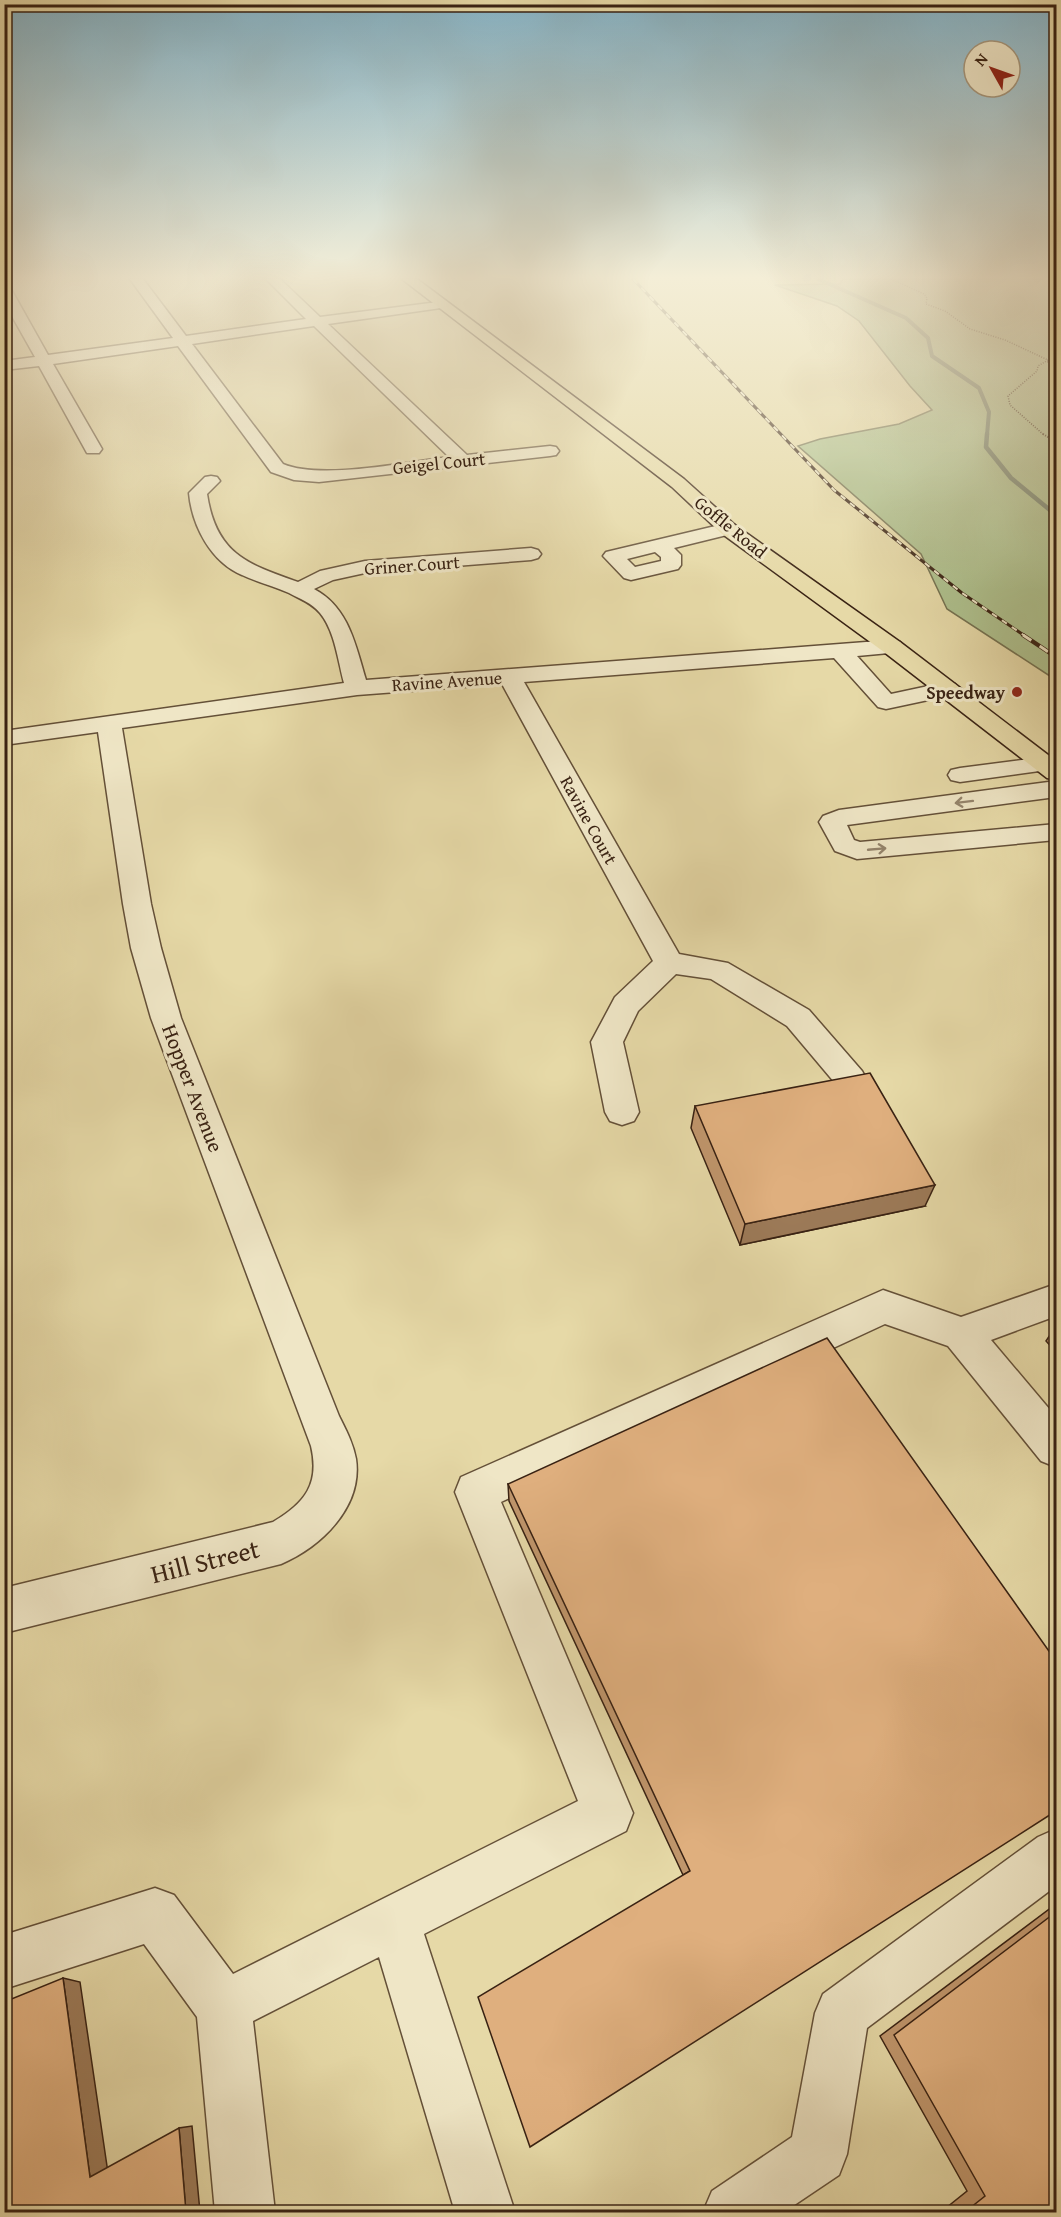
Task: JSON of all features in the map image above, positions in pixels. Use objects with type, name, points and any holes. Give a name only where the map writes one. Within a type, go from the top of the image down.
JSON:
[{"type":"main road","name":"Goffle Road","points":[[545,382],[678,483],[728,528],[892,647],[1051,768]]},
{"type":"street","points":[[56,382],[93,449]]},
{"type":"street","name":"Geigel Court","points":[[213,382],[277,468],[294,475],[327,476],[550,451]]},
{"type":"street","points":[[381,382],[425,422],[463,461]]},
{"type":"street","points":[[212,481],[198,493],[199,504],[217,548],[237,567],[297,590],[316,599],[327,608],[335,619],[357,688]]},
{"type":"street","points":[[658,545],[728,528]]},
{"type":"street","name":"Griner Court","points":[[297,590],[316,579],[365,567],[531,555]]},
{"type":"street","name":"Ravine Avenue","points":[[4,738],[357,688],[892,647]]},
{"type":"street","points":[[840,651],[886,702],[947,689]]},
{"type":"street","name":"Ravine Court","points":[[509,676],[669,963]]},
{"type":"street","name":"Hopper Avenue","points":[[109,723],[137,904],[146,948],[166,1018],[322,1425],[330,1438]]},
{"type":"street","points":[[960,775],[1051,768]]},
{"type":"street","points":[[1056,789],[838,818],[832,822],[844,845],[857,851],[1056,831]]},
{"type":"street","points":[[1022,794],[1056,831]]},
{"type":"street","points":[[622,1112],[607,1042],[626,1005],[669,963],[718,970],[798,1018],[851,1080]]},
{"type":"street","points":[[961,1334],[1056,1300]]},
{"type":"street","points":[[224,2007],[608,1813],[476,1492],[883,1307],[961,1334],[1056,1448]]},
{"type":"street","name":"Hill Street","points":[[4,1611],[281,1542],[304,1528],[323,1508],[334,1484],[336,1460],[330,1438]]},
{"type":"street","points":[[733,2212],[818,2154],[842,2013],[1056,1855]]},
{"type":"street","points":[[4,1962],[155,1914],[224,2007],[244,2212]]},
{"type":"street","points":[[394,1921],[485,2212]]},
{"type":"path","points":[[1022,382],[1008,396],[1010,405],[1045,436],[1056,442]]},
{"type":"green space","points":[[907,382],[1056,382],[1056,680],[947,609],[921,554],[798,446],[820,439],[899,424],[932,410]]},
{"type":"building","points":[[870,1073],[935,1185],[745,1224],[695,1106]]},
{"type":"building","points":[[827,1338],[1056,1661],[1056,1811],[530,2147],[478,1997],[690,1871],[508,1484]]},
{"type":"building","points":[[1056,1912],[1056,2212],[965,2212],[985,2196],[894,2035]]},
{"type":"building","points":[[63,1978],[90,2177],[179,2128],[186,2212],[4,2212],[4,2002]]},
{"type":"waterway","points":[[971,382],[979,388],[989,412],[987,435]]},
{"type":"waterway","points":[[987,434],[986,447],[1011,478],[1056,515]]},
{"type":"railway","points":[[732,382],[834,490],[962,593],[1025,636]]},
{"type":"railway","points":[[1023,635],[1056,657]]},
{"type":"place","name":"Speedway","points":[[1017,692]]}]
